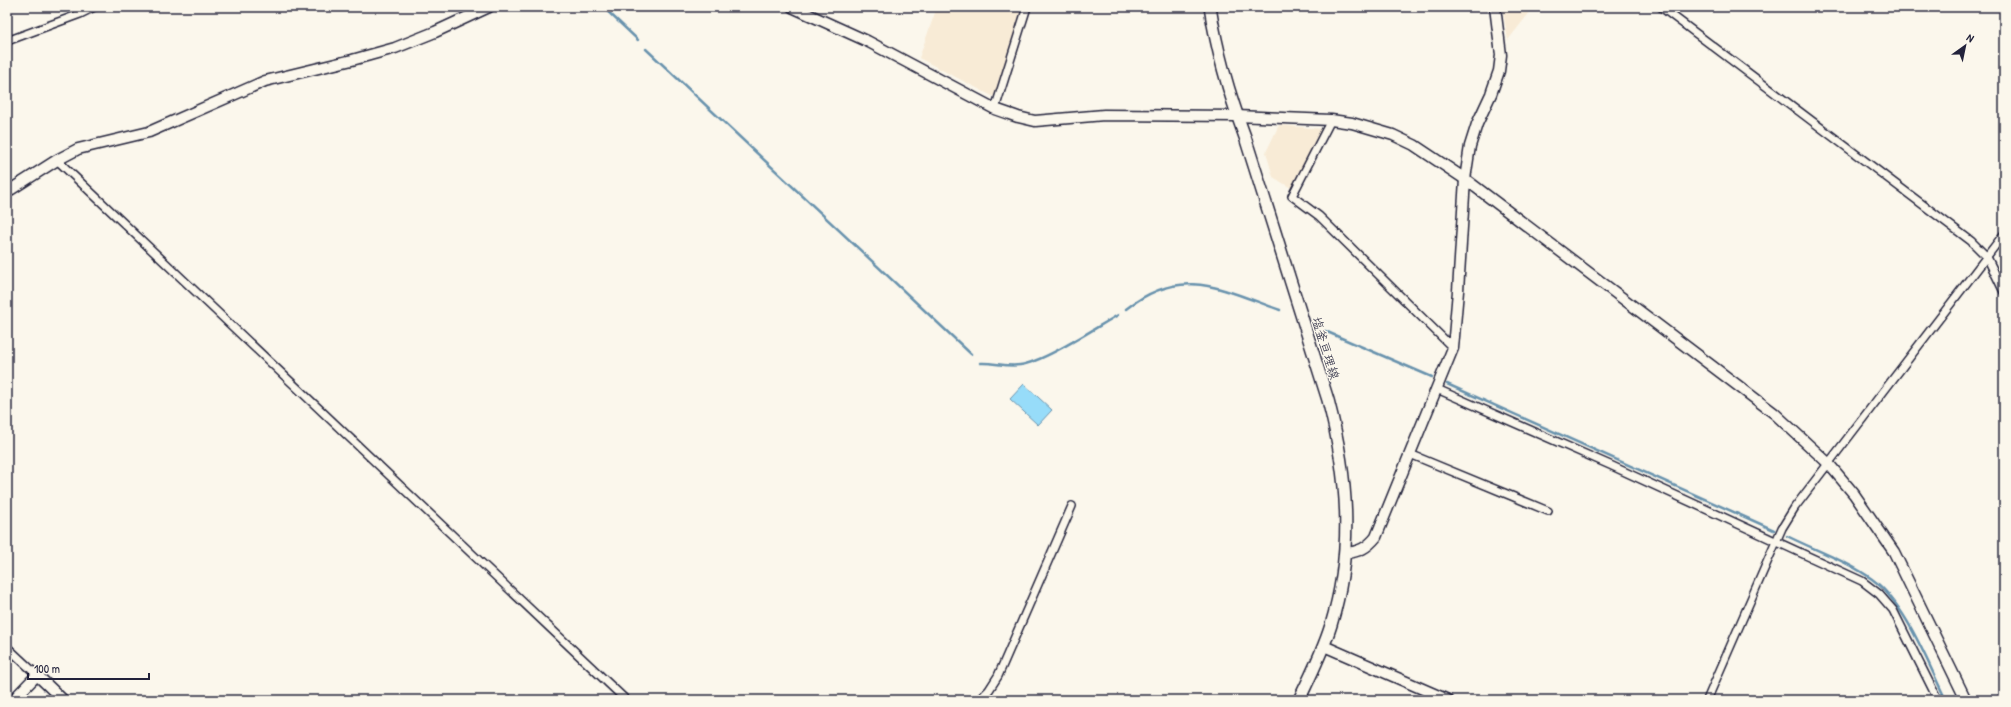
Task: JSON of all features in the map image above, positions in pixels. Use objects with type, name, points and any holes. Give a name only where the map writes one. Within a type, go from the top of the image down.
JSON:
[{"type":"main road","name":"塩釜亘理線","points":[[1210,7],[1221,64],[1318,366],[1336,432],[1344,478],[1346,512],[1345,553],[1338,595],[1324,646],[1299,700]]},
{"type":"street","points":[[7,41],[80,14],[94,7]]},
{"type":"street","points":[[7,192],[70,152],[88,145],[130,138],[159,129],[265,82],[397,47],[490,7]]},
{"type":"street","points":[[792,7],[805,10],[867,41],[995,109],[1035,121],[1104,115],[1237,116],[1331,120],[1352,123],[1393,135],[1414,145],[1465,179],[1774,413],[1828,463],[1854,494],[1894,552],[1966,700]]},
{"type":"street","points":[[995,109],[1027,7]]},
{"type":"street","points":[[1345,553],[1357,552],[1367,547],[1376,537],[1453,348],[1465,179],[1470,146],[1499,71],[1501,55],[1495,7]]},
{"type":"street","points":[[1661,7],[1971,241],[1987,257],[2004,292]]},
{"type":"street","points":[[1331,120],[1292,196],[1319,216],[1453,348]]},
{"type":"street","points":[[57,160],[626,700]]},
{"type":"street","points":[[1707,700],[1782,528],[1795,507],[2004,234]]},
{"type":"street","points":[[1437,389],[1777,540],[1862,581],[1887,602],[1899,620],[1938,700]]},
{"type":"street","points":[[1410,454],[1548,511]]},
{"type":"street","points":[[979,700],[989,690],[998,676],[1072,506]]},
{"type":"street","points":[[1324,646],[1448,700]]},
{"type":"street","points":[[7,647],[63,700]]},
{"type":"street","points":[[13,700],[37,675]]},
{"type":"shaded area","points":[[937,7],[1025,7],[996,98],[919,58]]},
{"type":"shaded area","points":[[1502,7],[1534,7],[1508,40]]},
{"type":"shaded area","points":[[1279,125],[1322,129],[1291,188],[1273,177],[1266,152]]},
{"type":"water","points":[[1024,384],[1052,410],[1038,425],[1010,399]]},
{"type":"waterway","points":[[603,7],[638,40]]},
{"type":"waterway","points":[[646,49],[971,354]]},
{"type":"waterway","points":[[1126,309],[1146,296],[1165,288],[1184,284],[1202,285],[1220,289],[1280,310]]},
{"type":"waterway","points":[[980,363],[1005,365],[1030,363],[1083,336],[1118,315]]},
{"type":"waterway","points":[[1325,331],[1432,377]]},
{"type":"waterway","points":[[1447,384],[1774,530]]},
{"type":"waterway","points":[[1787,536],[1852,567],[1872,579],[1884,590],[1895,603],[1915,635],[1946,700]]}]
